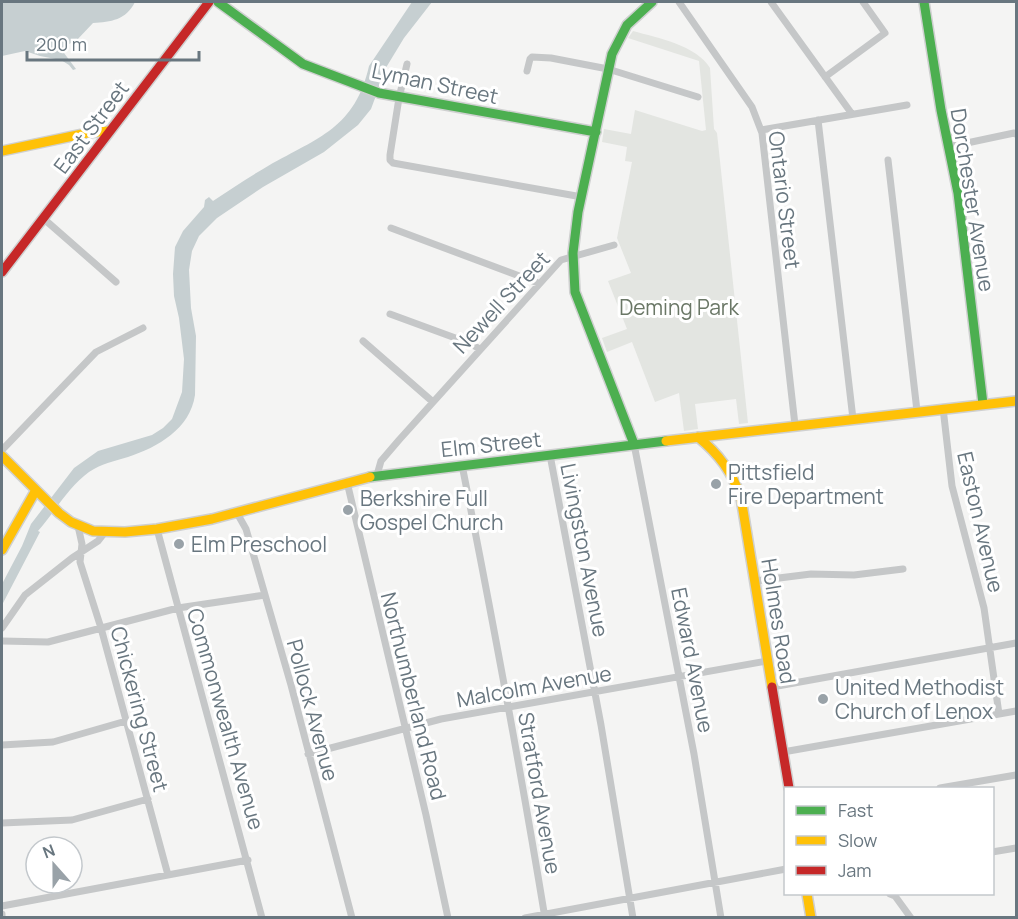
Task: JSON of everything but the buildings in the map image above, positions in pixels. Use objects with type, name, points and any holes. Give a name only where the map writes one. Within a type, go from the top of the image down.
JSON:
[{"type":"main road","name":"East Street","points":[[2,272],[209,2]]},
{"type":"main road","name":"Lyman Street","points":[[218,2],[303,64],[379,93],[596,132]]},
{"type":"main road","name":"Newell Street","points":[[573,258],[582,197],[608,69],[616,45],[627,26],[640,11],[652,2]]},
{"type":"main road","name":"Dorchester Avenue","points":[[924,2],[958,193],[983,404]]},
{"type":"main road","points":[[2,152],[87,133],[110,131]]},
{"type":"main road","points":[[573,258],[572,276],[575,292],[634,444]]},
{"type":"main road","name":"Elm Street","points":[[2,456],[59,513],[78,526],[105,532],[157,529],[237,513],[376,476],[853,418],[1017,401]]},
{"type":"main road","name":"Holmes Road","points":[[725,462],[720,448],[726,434]]},
{"type":"main road","name":"Holmes Road","points":[[698,437],[710,445],[725,462],[735,477],[741,498],[789,787]]},
{"type":"main road","points":[[2,550],[39,493]]},
{"type":"main road","points":[[808,895],[811,918]]},
{"type":"street","name":"Ontario Street","points":[[679,2],[752,107],[761,130],[795,425]]},
{"type":"street","points":[[771,2],[852,114]]},
{"type":"street","points":[[825,77],[885,33],[863,2]]},
{"type":"street","points":[[527,71],[530,59],[536,56],[608,69],[698,97]]},
{"type":"street","points":[[407,64],[399,98],[390,159],[393,163],[582,197]]},
{"type":"street","points":[[761,130],[907,105]]},
{"type":"street","points":[[818,120],[853,418]]},
{"type":"street","points":[[948,147],[984,138],[1017,134]]},
{"type":"street","points":[[888,160],[917,411]]},
{"type":"street","points":[[44,219],[116,282]]},
{"type":"street","points":[[391,228],[538,283]]},
{"type":"street","points":[[573,258],[614,245]]},
{"type":"street","name":"Newell Street","points":[[376,476],[381,461],[538,283],[561,260],[573,258]]},
{"type":"street","points":[[390,314],[480,349]]},
{"type":"street","points":[[2,450],[96,352],[143,328]]},
{"type":"street","points":[[363,341],[433,402]]},
{"type":"street","name":"Easton Avenue","points":[[943,408],[952,486],[984,608],[999,714]]},
{"type":"street","name":"Edward Avenue","points":[[634,444],[679,676],[721,918]]},
{"type":"street","name":"Livingston Avenue","points":[[550,455],[633,918]]},
{"type":"street","name":"Stratford Avenue","points":[[462,465],[495,630],[533,839],[544,916]]},
{"type":"street","name":"Northumberland Road","points":[[347,482],[426,815],[448,918]]},
{"type":"street","name":"Pollock Avenue","points":[[237,513],[246,530],[291,685],[352,918]]},
{"type":"street","name":"Chickering Street","points":[[78,526],[82,544],[80,563],[101,628],[168,875]]},
{"type":"street","name":"Commonwealth Avenue","points":[[157,529],[262,918]]},
{"type":"street","points":[[2,628],[25,595],[98,541],[105,532]]},
{"type":"street","points":[[755,581],[811,574],[854,575],[903,569]]},
{"type":"street","points":[[2,641],[41,644],[178,608],[265,596]]},
{"type":"street","points":[[772,687],[1017,643]]},
{"type":"street","name":"Malcolm Avenue","points":[[308,754],[441,719],[768,661]]},
{"type":"street","points":[[783,752],[1017,711]]},
{"type":"street","points":[[2,745],[53,742],[126,721]]},
{"type":"street","points":[[951,787],[1017,775]]},
{"type":"street","points":[[2,823],[72,820],[148,800]]},
{"type":"street","points":[[994,852],[1017,848]]},
{"type":"street","points":[[2,906],[248,860]]},
{"type":"street","points":[[525,918],[784,870]]},
{"type":"street","points":[[895,895],[911,918]]},
{"type":"green space","name":"Deming Park","points":[[633,31],[686,48],[704,60],[710,68],[714,129],[717,133],[748,423],[739,424],[736,399],[695,404],[698,429],[684,431],[679,393],[655,402],[632,342],[607,352],[602,338],[627,329],[608,281],[631,273],[617,238],[632,162],[625,161],[627,147],[602,142],[604,129],[631,134],[635,110],[702,131],[706,130],[699,61],[628,38]]},
{"type":"shaded area","points":[[2,2],[135,2],[123,16],[112,21],[93,23],[76,41],[64,46],[64,53],[76,69],[73,70],[61,60],[25,51],[2,56]]},
{"type":"shaded area","points":[[412,2],[432,2],[404,38],[387,66],[371,109],[358,125],[324,152],[263,187],[217,218],[199,236],[192,251],[189,270],[191,308],[196,336],[195,395],[187,418],[180,427],[161,442],[139,453],[98,467],[81,478],[38,531],[40,532],[2,605],[2,584],[31,524],[74,468],[98,451],[152,435],[172,419],[182,392],[184,359],[174,296],[173,274],[175,247],[183,231],[204,207],[205,200],[209,197],[213,201],[261,170],[319,138],[344,117],[363,87],[369,66]]},
{"type":"traffic: fast","points":[[218,2],[303,64],[379,93],[596,132]]},
{"type":"traffic: fast","points":[[634,444],[575,292],[573,253],[578,212],[612,54],[627,25],[652,2]]},
{"type":"traffic: fast","points":[[924,2],[941,110],[958,193],[983,404]]},
{"type":"traffic: fast","points":[[370,477],[666,441]]},
{"type":"traffic: slow","points":[[2,151],[87,133],[109,131]]},
{"type":"traffic: slow","points":[[666,441],[1016,401]]},
{"type":"traffic: slow","points":[[698,437],[724,464],[741,498],[772,687]]},
{"type":"traffic: slow","points":[[2,456],[59,513],[71,522],[93,531],[125,532],[157,529],[212,519],[370,477]]},
{"type":"traffic: slow","points":[[2,550],[36,490]]},
{"type":"traffic: slow","points":[[807,895],[811,918]]},
{"type":"traffic: jam","points":[[2,272],[209,2]]},
{"type":"traffic: jam","points":[[772,687],[789,787]]},
{"type":"place","name":"Pittsfield Fire Department","points":[[716,484]]},
{"type":"place","name":"Berkshire Full Gospel Church","points":[[348,510]]},
{"type":"place","name":"Elm Preschool","points":[[179,544]]},
{"type":"place","name":"United Methodist Church of Lenox","points":[[823,699]]}]
